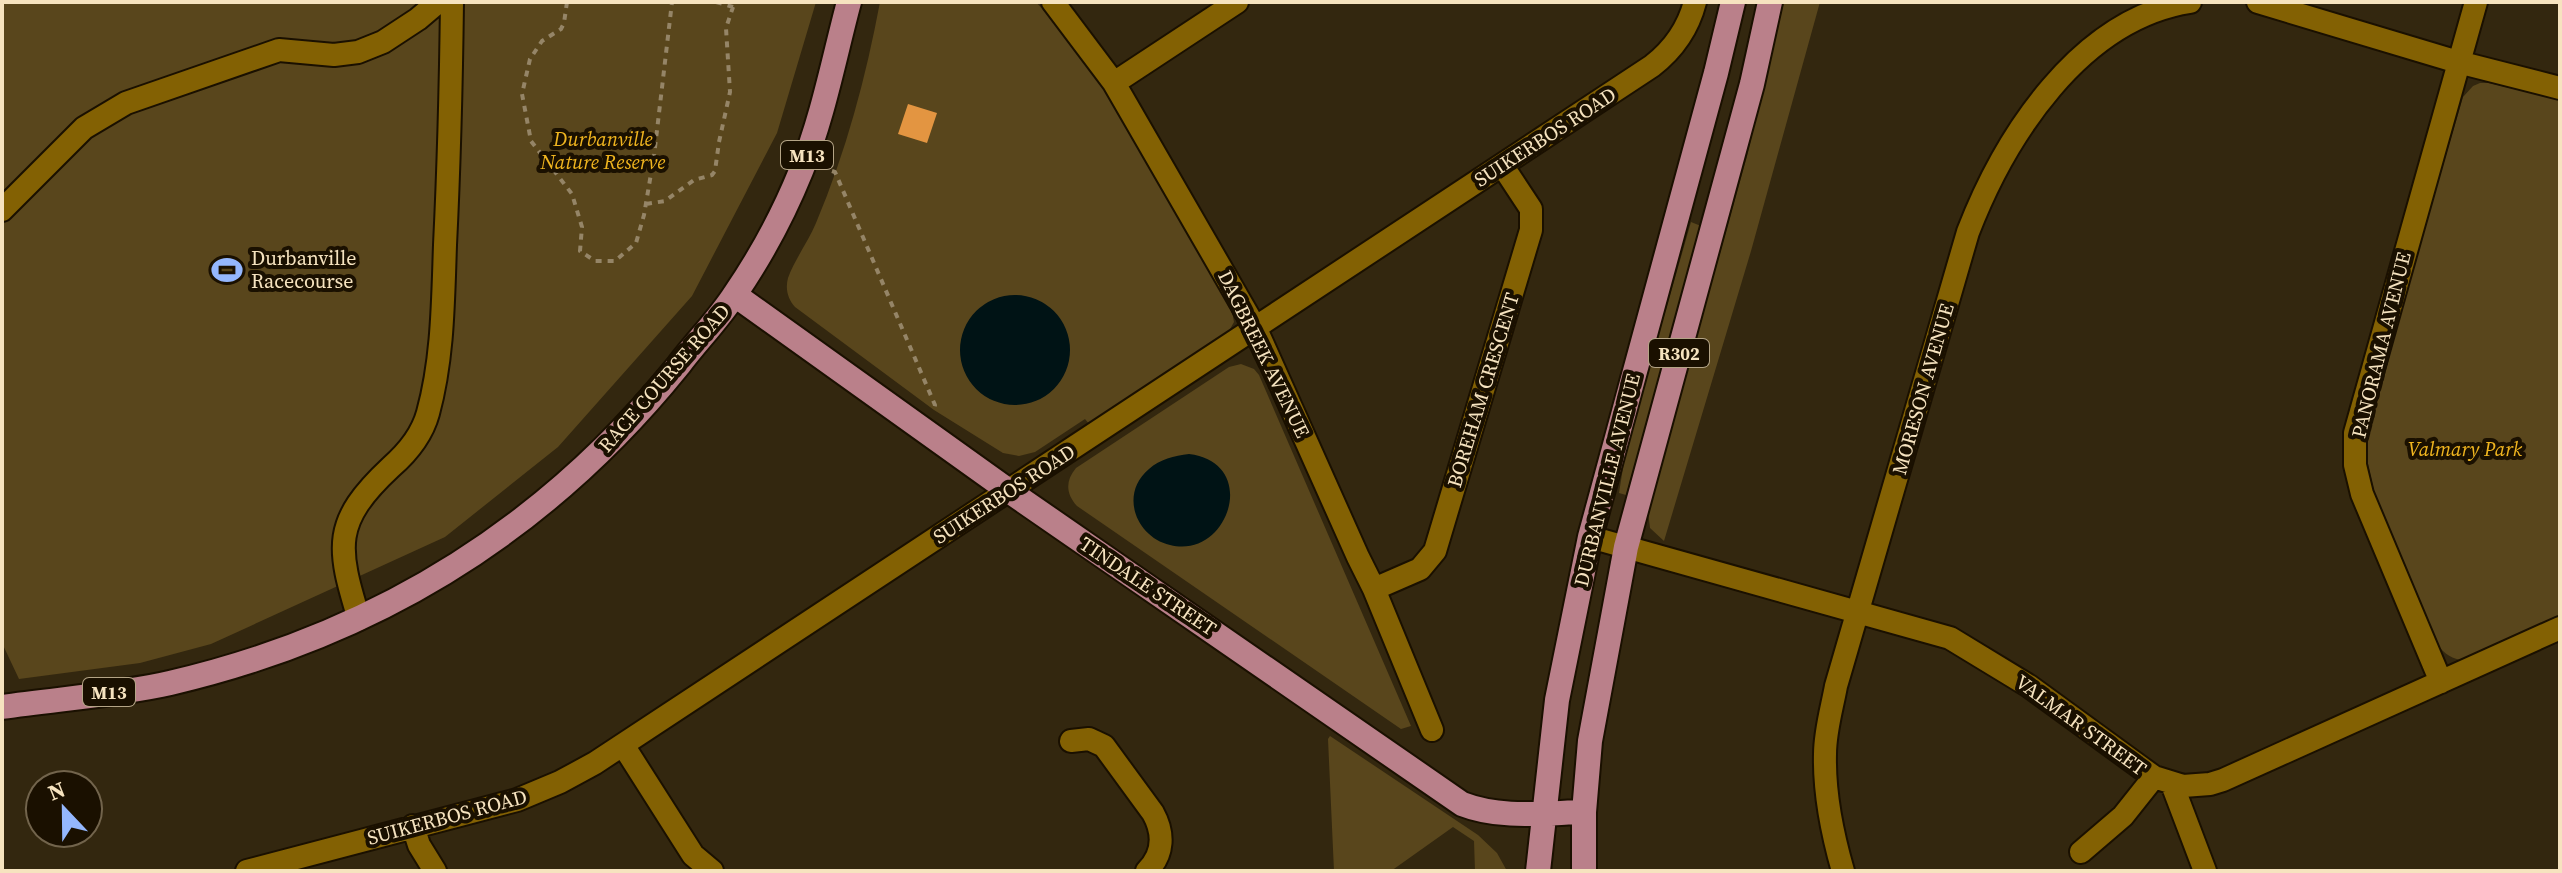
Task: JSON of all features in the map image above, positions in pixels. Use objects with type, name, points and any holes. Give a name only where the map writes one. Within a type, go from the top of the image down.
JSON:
[{"type":"main road","name":"RACE COURSE ROAD","points":[[2,707],[166,684],[263,656],[359,619],[474,554],[512,528],[593,461],[643,409],[735,295],[782,213],[811,143],[849,2]]},
{"type":"main road","name":"DURBANVILLE AVENUE","points":[[1538,871],[1557,700],[1590,537],[1733,2]]},
{"type":"main road","name":"DURBANVILLE AVENUE","points":[[1584,871],[1584,812],[1595,707],[1626,547],[1752,84],[1770,2]]},
{"type":"main road","name":"TINDALE STREET","points":[[735,295],[1009,491],[1462,804],[1488,812],[1584,812]]},
{"type":"street","points":[[2,210],[84,128],[126,103],[279,50],[334,55],[358,52],[383,42],[438,2]]},
{"type":"street","points":[[359,619],[344,570],[344,540],[350,514],[375,482],[409,450],[428,416],[441,346],[452,2]]},
{"type":"street","name":"DAGBREEK AVENUE","points":[[1053,2],[1114,83],[1256,329],[1374,589],[1432,730]]},
{"type":"street","points":[[1114,83],[1237,2]]},
{"type":"street","name":"SUIKERBOS ROAD","points":[[247,871],[536,793],[623,745],[1663,58],[1681,36],[1695,2]]},
{"type":"street","name":"MORESON AVENUE","points":[[1843,871],[1826,792],[1825,751],[1836,686],[1968,232],[1996,166],[2045,95],[2103,40],[2141,17],[2190,2]]},
{"type":"street","points":[[2258,2],[2458,62],[2560,88]]},
{"type":"street","name":"PANORAMA AVENUE","points":[[2441,682],[2362,494],[2354,449],[2358,418],[2476,2]]},
{"type":"street","name":"BOREHAM CRESCENT","points":[[1374,589],[1420,569],[1435,551],[1531,230],[1533,216],[1502,165]]},
{"type":"street","name":"VALMAR STREET","points":[[1590,537],[1950,638],[2029,686],[2163,780]]},
{"type":"street","points":[[2163,780],[2197,786],[2223,780],[2560,628]]},
{"type":"street","points":[[1071,741],[1089,739],[1104,746],[1153,813],[1161,841],[1155,861],[1147,871]]},
{"type":"street","points":[[623,745],[693,855],[712,871]]},
{"type":"street","points":[[2081,852],[2163,780]]},
{"type":"street","points":[[2163,780],[2205,871]]},
{"type":"street","points":[[413,826],[419,845],[435,871]]},
{"type":"path","points":[[567,2],[561,29],[542,41],[530,59],[522,94],[531,141],[572,194],[582,227],[580,251],[595,261],[615,261],[636,243],[654,156],[672,2]]},
{"type":"path","points":[[646,204],[665,201],[694,180],[712,175],[715,171],[730,92],[726,28],[734,5],[716,2]]},
{"type":"path","points":[[832,171],[904,332],[935,405],[934,410]]},
{"type":"green space","name":"Durbanville Racecourse","points":[[2,2],[816,2],[777,133],[692,296],[558,447],[445,537],[211,644],[140,663],[19,679],[2,643]]},
{"type":"green space","points":[[880,2],[1036,2],[1103,86],[1232,311],[1234,322],[1229,331],[1089,424],[1085,419],[1035,452],[1019,456],[1003,453],[934,410],[795,307],[788,294],[788,278],[816,223],[846,142]]},
{"type":"green space","points":[[1784,2],[1820,2],[1751,251],[1664,541],[1650,528],[1648,512],[1747,156]]},
{"type":"green space","name":"Valmary Park","points":[[2480,83],[2560,100],[2560,620],[2468,661],[2452,658],[2440,648],[2375,495],[2367,460],[2367,440],[2375,399],[2463,97]]},
{"type":"green space","points":[[1691,222],[1701,226],[1626,495],[1619,493],[1626,449]]},
{"type":"green space","points":[[1241,364],[1254,369],[1259,375],[1411,726],[1401,729],[1077,506],[1071,497],[1068,487],[1076,468],[1229,367]]},
{"type":"green space","points":[[1330,736],[1478,835],[1497,853],[1507,871],[1475,871],[1474,841],[1453,827],[1391,871],[1334,871]]},
{"type":"shaded area","points":[[1015,295],[1036,299],[1054,311],[1066,329],[1070,350],[1066,371],[1054,389],[1036,401],[1015,405],[994,401],[976,389],[964,371],[960,350],[964,329],[976,311],[994,299]]},
{"type":"shaded area","points":[[1189,454],[1211,461],[1225,474],[1230,491],[1228,508],[1220,525],[1208,538],[1190,546],[1170,545],[1148,533],[1141,524],[1133,502],[1135,490],[1140,479],[1153,466],[1168,458]]},
{"type":"building","points":[[908,104],[937,113],[927,143],[898,134]]},
{"type":"place","name":"Durbanville Racecourse","points":[[227,270]]},
{"type":"park label","name":"Durbanville Nature Reserve","points":[[603,150]]}]
